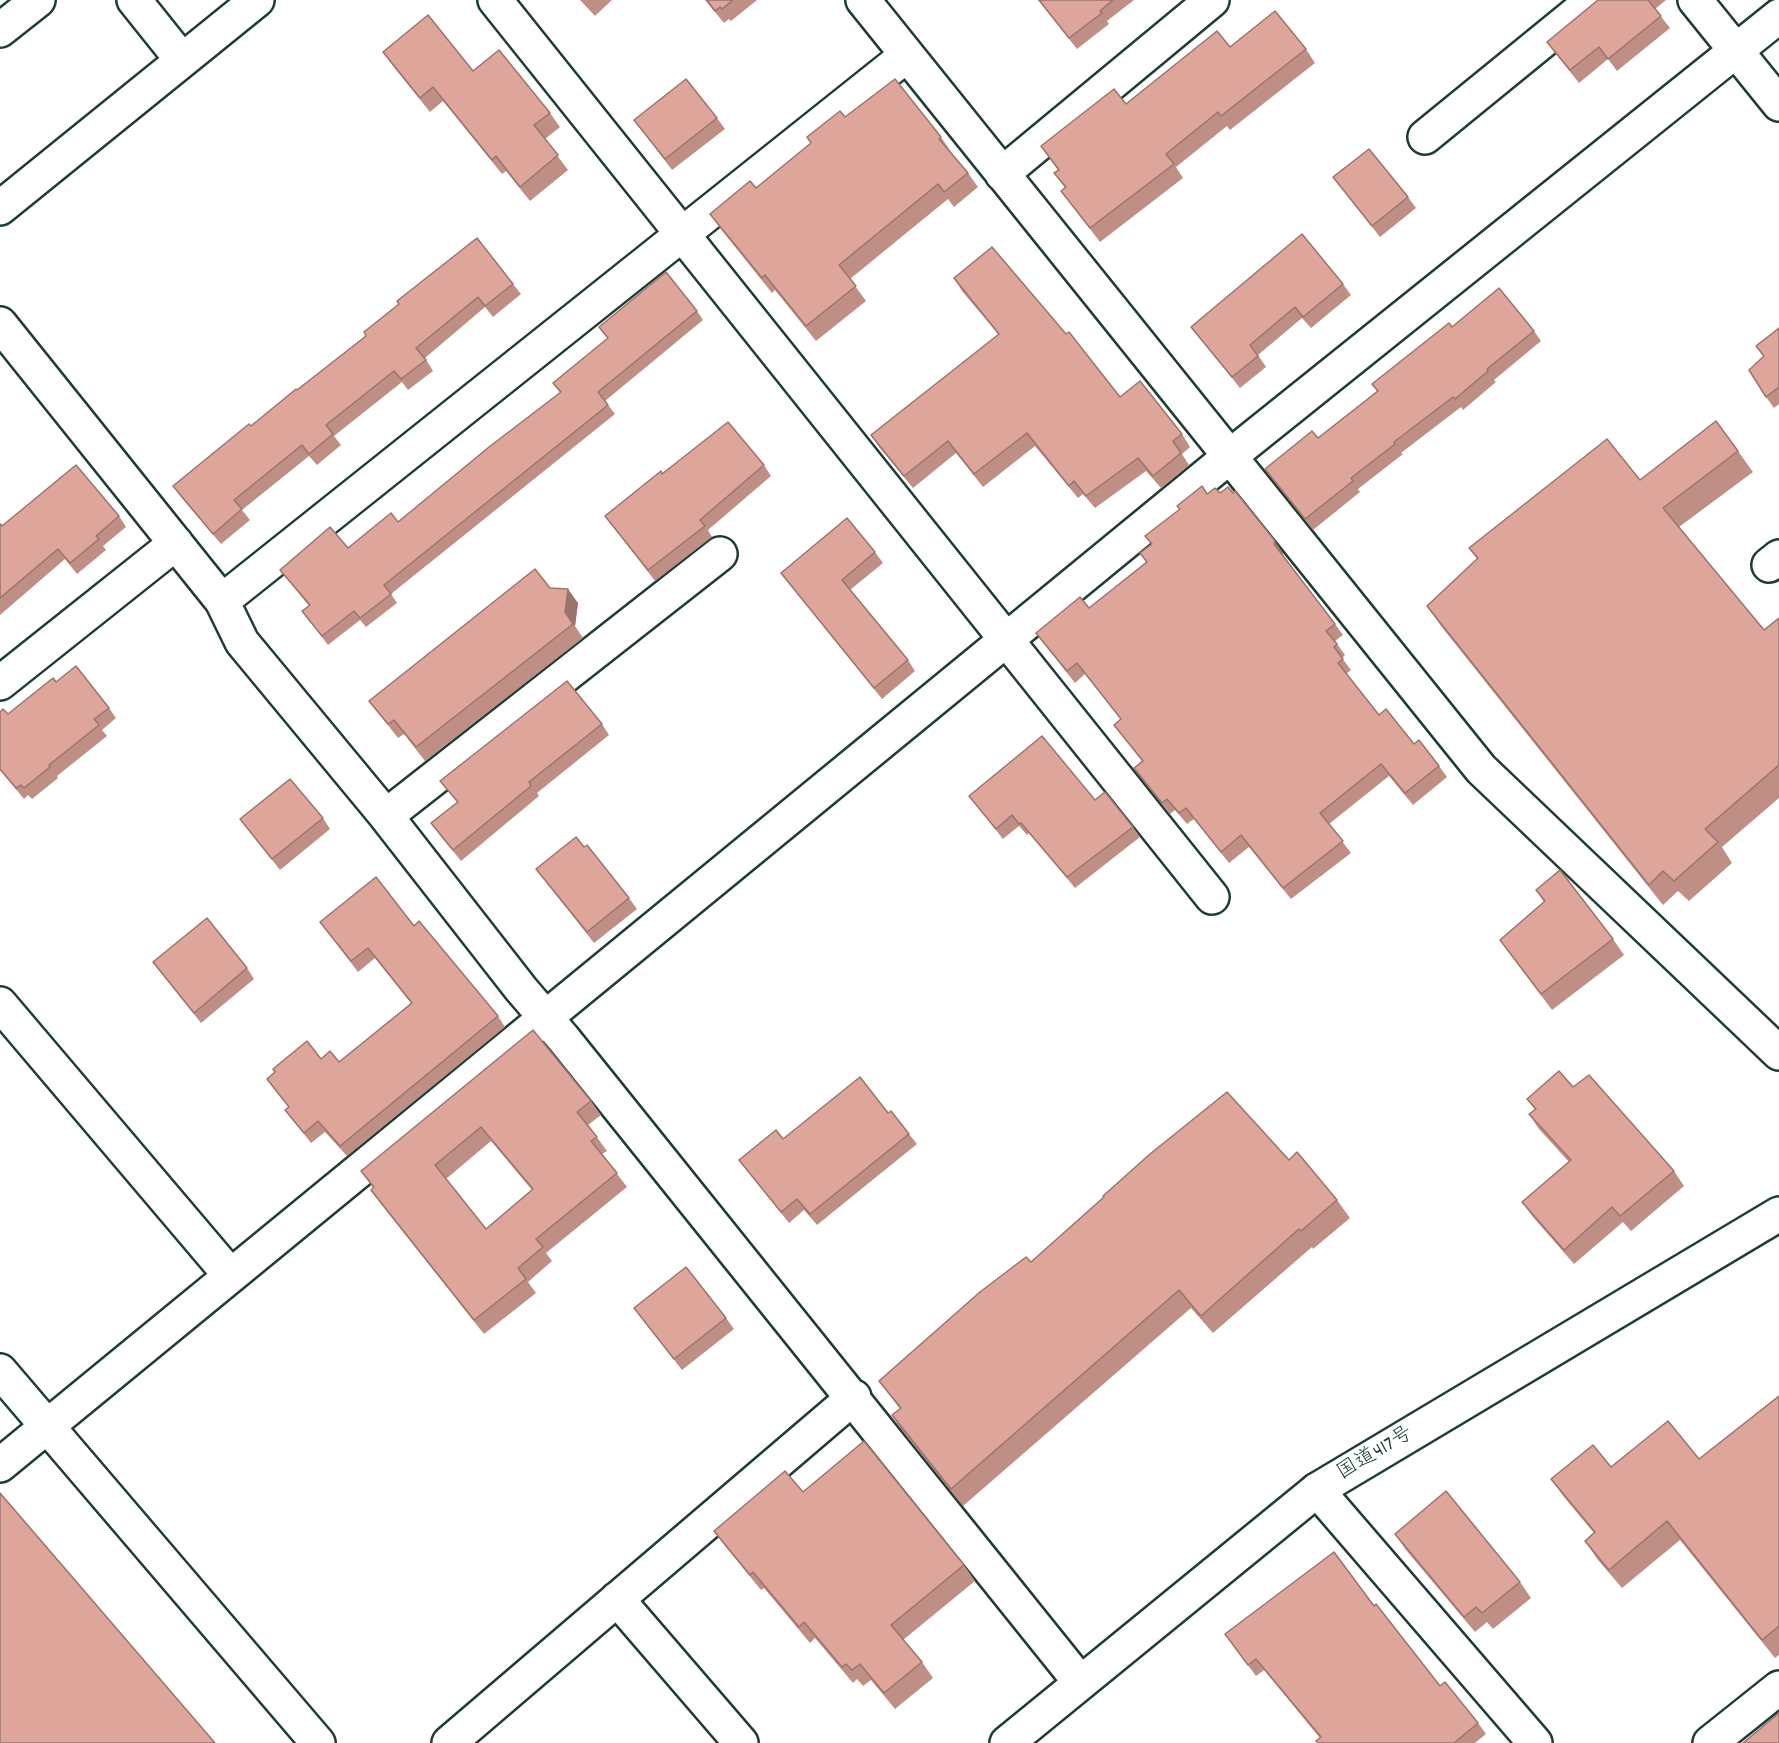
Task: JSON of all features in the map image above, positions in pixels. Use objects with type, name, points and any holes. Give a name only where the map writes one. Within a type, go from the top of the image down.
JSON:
[{"type":"main road","points":[[0,30],[38,0]]},
{"type":"main road","points":[[134,0],[182,60]]},
{"type":"main road","points":[[0,208],[257,0]]},
{"type":"main road","points":[[495,0],[1212,897]]},
{"type":"main road","points":[[863,0],[1481,769],[1779,1053]]},
{"type":"main road","points":[[1002,174],[1212,0]]},
{"type":"main road","points":[[1425,137],[1593,0]]},
{"type":"main road","points":[[1695,0],[1779,104]]},
{"type":"main road","points":[[0,1465],[1229,457],[1779,16]]},
{"type":"main road","points":[[222,601],[907,55]]},
{"type":"main road","points":[[0,324],[222,601],[242,642],[386,816],[545,1018],[854,1398],[1080,1682]]},
{"type":"main road","points":[[0,684],[176,543]]},
{"type":"main road","points":[[386,816],[720,554]]},
{"type":"main road","points":[[0,1005],[230,1275]]},
{"type":"main road","name":"国道417号","points":[[1006,1743],[1317,1491],[1779,1214]]},
{"type":"main road","points":[[0,1371],[318,1743]]},
{"type":"main road","points":[[449,1743],[854,1398]]},
{"type":"main road","points":[[1317,1491],[1529,1741]]},
{"type":"main road","points":[[617,1599],[741,1743]]},
{"type":"main road","points":[[1710,1743],[1779,1688]]},
{"type":"building","points":[[707,0],[733,0],[722,9],[720,7],[715,11]]},
{"type":"building","points":[[1039,0],[1113,0],[1100,11],[1102,13],[1069,38]]},
{"type":"building","points":[[1598,0],[1648,0],[1661,16],[1608,59],[1599,47],[1570,70],[1547,42]]},
{"type":"building","points":[[1275,11],[1306,49],[1221,116],[1218,112],[1166,154],[1174,164],[1090,228],[1061,191],[1066,187],[1054,173],[1059,170],[1041,146],[1114,89],[1126,104],[1217,31],[1230,47]]},
{"type":"building","points":[[428,15],[473,71],[499,50],[550,113],[534,125],[558,155],[520,187],[496,156],[492,160],[433,87],[420,98],[383,52]]},
{"type":"building","points":[[686,79],[717,118],[665,159],[634,120]]},
{"type":"building","points":[[895,79],[941,137],[939,139],[968,173],[944,192],[938,184],[839,265],[856,286],[806,326],[765,275],[762,278],[710,214],[750,181],[756,188],[811,143],[807,137],[840,111],[845,117]]},
{"type":"building","points":[[1369,149],[1408,197],[1372,226],[1333,177]]},
{"type":"building","points":[[1302,234],[1343,284],[1303,317],[1295,307],[1250,345],[1258,356],[1232,377],[1191,327]]},
{"type":"building","points":[[477,238],[513,284],[485,306],[478,297],[416,348],[426,360],[401,379],[394,371],[326,425],[333,434],[309,454],[302,445],[234,500],[242,509],[213,534],[173,486],[249,424],[251,426],[366,336],[364,332],[399,304],[397,301]]},
{"type":"building","points":[[992,247],[1066,334],[1069,332],[1120,397],[1140,381],[1182,434],[1173,441],[1181,453],[1153,476],[1138,458],[1086,496],[1074,481],[1069,486],[1027,433],[974,474],[948,441],[904,476],[871,435],[999,334],[954,278]]},
{"type":"building","points":[[666,272],[697,311],[598,392],[608,405],[384,585],[391,594],[360,618],[354,611],[322,636],[302,611],[310,605],[280,570],[330,527],[348,548],[391,513],[398,522],[489,447],[561,392],[553,383],[608,338],[599,327]]},
{"type":"building","points":[[1499,288],[1534,331],[1487,369],[1488,371],[1455,399],[1453,397],[1394,442],[1395,444],[1351,478],[1353,481],[1305,519],[1265,469],[1312,431],[1318,438],[1378,391],[1372,384],[1449,323],[1452,327]]},
{"type":"building","points":[[1779,328],[1779,387],[1766,397],[1749,370],[1764,356],[1756,346]]},
{"type":"building","points":[[1716,421],[1738,451],[1663,508],[1764,630],[1779,618],[1779,765],[1705,829],[1718,842],[1674,881],[1663,871],[1649,885],[1427,606],[1478,558],[1469,548],[1607,439],[1640,480]]},
{"type":"building","points":[[728,422],[764,465],[700,520],[705,526],[648,570],[605,516]]},
{"type":"building","points":[[76,465],[119,516],[96,536],[99,539],[70,563],[58,549],[0,598],[0,525],[2,526]]},
{"type":"building","points":[[1202,486],[1207,494],[1215,488],[1220,493],[1228,487],[1233,493],[1235,491],[1275,541],[1274,544],[1335,624],[1326,631],[1337,644],[1334,647],[1343,659],[1338,663],[1379,715],[1386,709],[1414,744],[1419,740],[1439,766],[1405,793],[1381,764],[1320,813],[1343,841],[1283,888],[1241,835],[1221,852],[1186,808],[1179,813],[1167,799],[1162,803],[1134,768],[1143,761],[1114,725],[1121,719],[1077,663],[1067,671],[1036,633],[1080,597],[1089,608],[1147,562],[1140,553],[1152,544],[1145,536],[1180,509],[1177,506]]},
{"type":"building","points":[[847,518],[875,552],[842,580],[908,660],[874,688],[781,573]]},
{"type":"building","points":[[535,569],[550,588],[568,589],[565,612],[573,624],[416,747],[394,720],[388,724],[369,701]]},
{"type":"building","points":[[76,666],[109,708],[94,719],[99,725],[24,788],[21,785],[16,788],[0,769],[0,712],[3,709],[8,714],[53,678],[56,682]]},
{"type":"building","points":[[567,681],[602,724],[529,782],[531,786],[453,850],[431,823],[458,802],[440,781]]},
{"type":"building","points":[[1042,736],[1095,800],[1105,792],[1133,827],[1067,877],[1012,815],[996,829],[969,796]]},
{"type":"building","points":[[290,779],[323,818],[272,859],[240,819]]},
{"type":"building","points":[[576,837],[584,847],[587,845],[629,898],[587,932],[536,869]]},
{"type":"building","points":[[1560,870],[1613,939],[1541,994],[1500,940],[1545,901],[1536,890]]},
{"type":"building","points":[[376,877],[414,926],[419,921],[498,1016],[340,1146],[318,1121],[304,1133],[285,1110],[289,1107],[267,1079],[275,1072],[273,1069],[307,1041],[321,1059],[330,1051],[339,1062],[412,1003],[368,948],[351,961],[320,922]]},
{"type":"building","points":[[207,918],[247,968],[194,1013],[153,962]]},
{"type":"building","points":[[533,1030],[591,1101],[577,1112],[597,1137],[591,1141],[617,1173],[536,1239],[543,1247],[518,1268],[526,1279],[474,1320],[371,1190],[374,1187],[361,1171]],"holes":[[[481,1127],[533,1189],[486,1229],[435,1165]]]},
{"type":"building","points":[[1559,1071],[1573,1087],[1589,1075],[1674,1171],[1620,1216],[1612,1207],[1564,1250],[1522,1202],[1571,1160],[1529,1114],[1536,1109],[1527,1099]]},
{"type":"building","points":[[860,1077],[888,1113],[891,1111],[909,1134],[810,1214],[797,1199],[781,1212],[739,1160],[776,1130],[783,1139]]},
{"type":"building","points":[[1227,1092],[1289,1160],[1297,1152],[1337,1200],[1301,1231],[1299,1229],[1201,1316],[1179,1290],[951,1489],[892,1415],[901,1408],[879,1381],[980,1292],[1026,1257],[1031,1262],[1150,1154]]},
{"type":"building","points":[[686,1267],[726,1318],[674,1359],[634,1308]]},
{"type":"building","points":[[1779,1396],[1779,1626],[1762,1640],[1667,1521],[1609,1570],[1585,1541],[1595,1532],[1551,1479],[1593,1445],[1611,1467],[1668,1421],[1699,1459]]},
{"type":"building","points":[[864,1441],[964,1565],[891,1625],[922,1662],[884,1693],[860,1664],[852,1670],[846,1664],[842,1667],[804,1622],[799,1627],[753,1572],[750,1575],[714,1531],[785,1471],[803,1492]]},
{"type":"building","points":[[1446,1491],[1520,1582],[1482,1613],[1476,1607],[1464,1617],[1395,1534]]},
{"type":"building","points":[[0,1493],[215,1743],[0,1743]]},
{"type":"building","points":[[1334,1552],[1374,1606],[1376,1604],[1440,1686],[1445,1682],[1478,1723],[1454,1743],[1318,1743],[1316,1741],[1321,1737],[1256,1659],[1248,1665],[1225,1634]]},
{"type":"building","points":[[1779,1713],[1779,1743],[1743,1743]]}]
